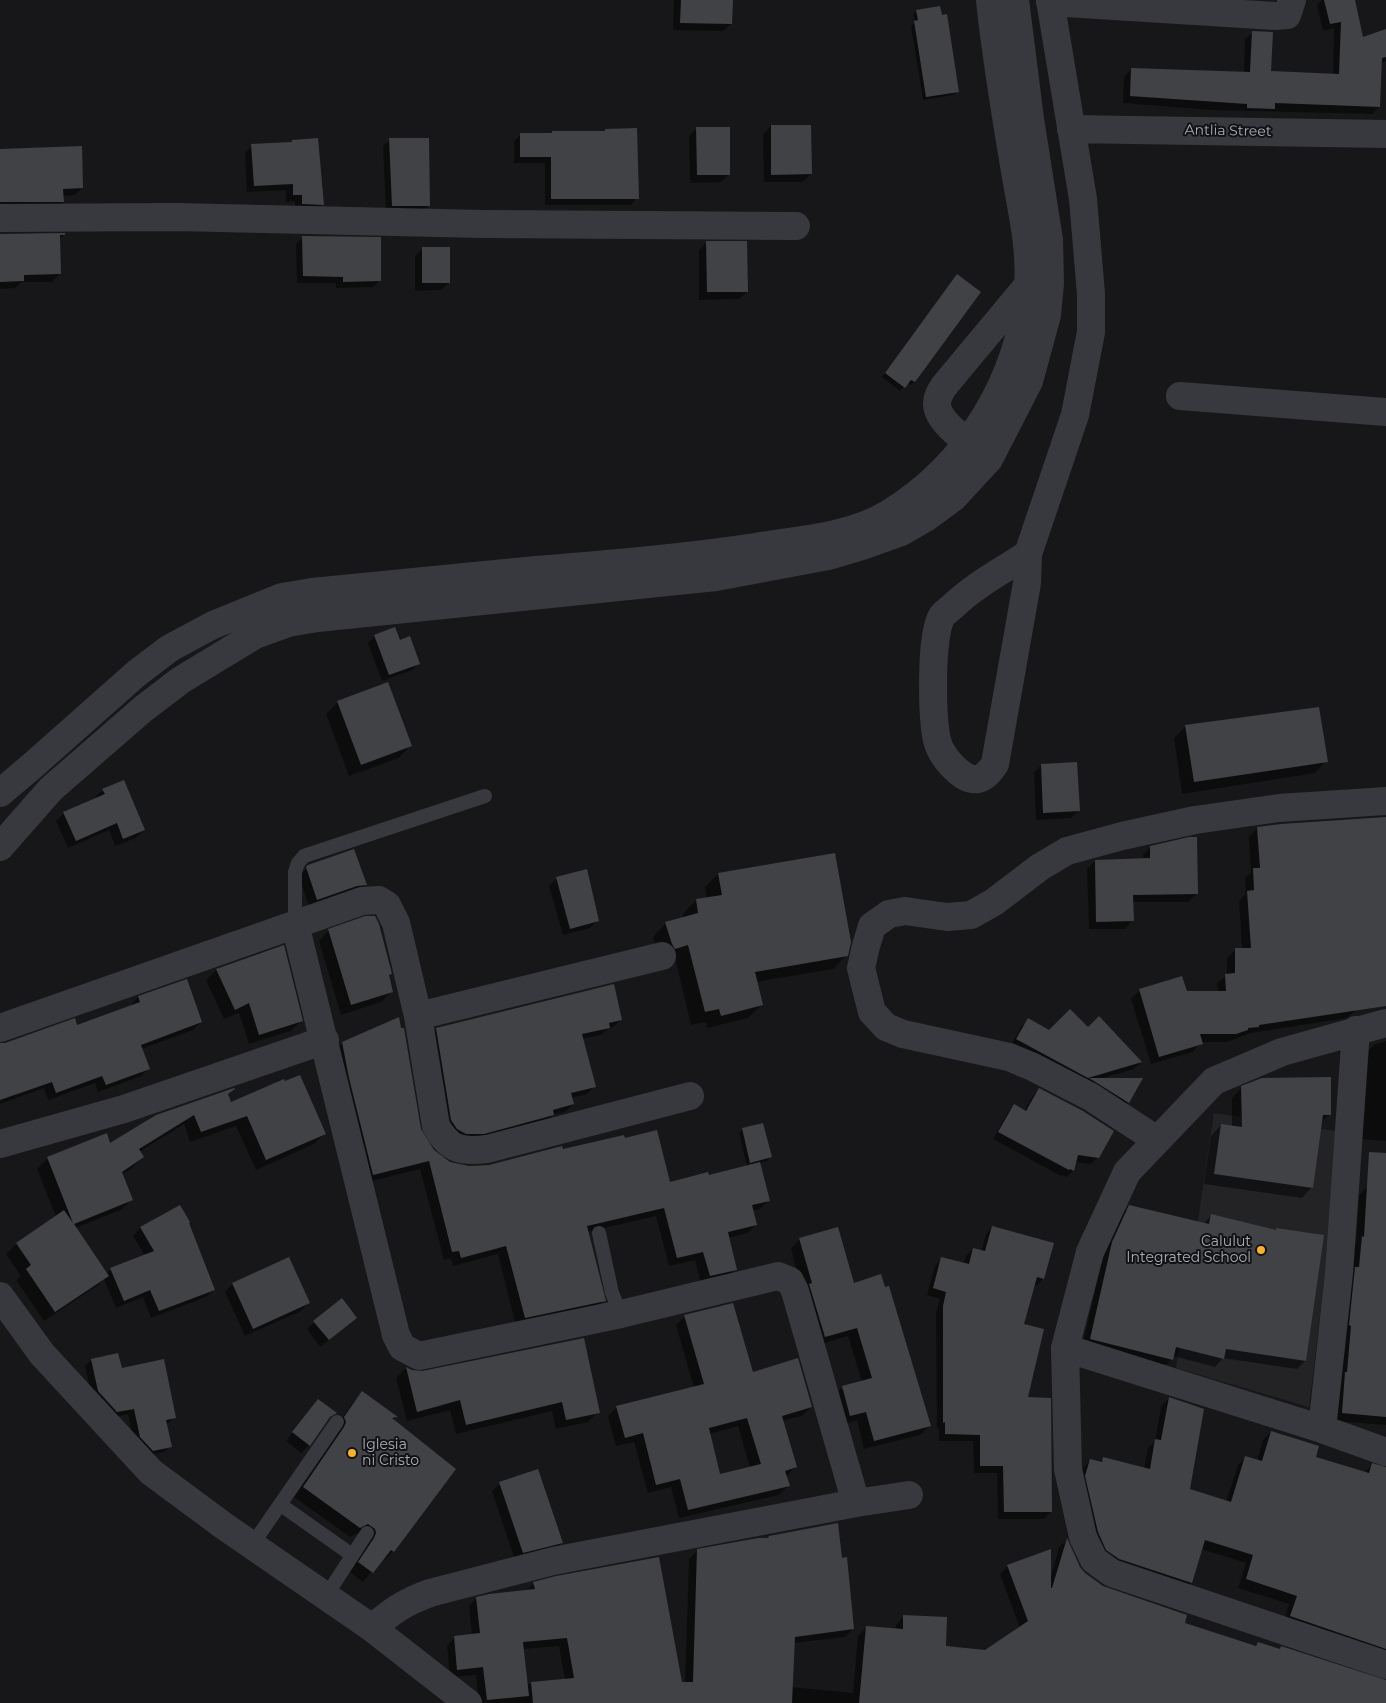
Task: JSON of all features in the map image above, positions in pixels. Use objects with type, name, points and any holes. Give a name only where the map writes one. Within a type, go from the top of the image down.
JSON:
[{"type":"street","points":[[0,847],[51,789],[143,709],[282,597],[312,592],[697,556],[826,546],[862,546],[901,532],[927,517],[953,498],[989,459],[1029,381],[1048,315],[1039,283],[1028,256],[1005,112],[990,0]]},
{"type":"street","points":[[826,546],[859,526],[886,515],[922,490],[945,470],[981,426],[1012,360],[1023,322],[1039,283],[1049,240],[1030,119],[1015,0]]},
{"type":"street","points":[[1028,554],[964,596],[942,616],[936,633],[933,680],[937,742],[949,764],[962,775],[977,779],[987,775],[995,764],[1027,583],[1028,554],[1075,416],[1091,332],[1091,294],[1086,230],[1050,1],[1275,16],[1287,15],[1292,0]]},
{"type":"street","name":"Antlia Street","points":[[1071,128],[1386,134]]},
{"type":"street","points":[[0,218],[176,217],[483,224],[796,226]]},
{"type":"street","points":[[989,459],[939,414],[937,406],[939,395],[944,386],[1039,283]]},
{"type":"street","points":[[1180,396],[1386,412]]},
{"type":"street","points":[[0,793],[136,673],[170,648],[213,625],[250,623]]},
{"type":"street","points":[[32,766],[51,789]]},
{"type":"street","points":[[1157,1140],[1090,1097],[1033,1067],[1009,1057],[903,1034],[886,1027],[872,1012],[862,968],[872,926],[888,914],[905,911],[947,917],[971,914],[994,902],[1040,867],[1067,851],[1122,836],[1195,820],[1269,809],[1386,801]]},
{"type":"street","points":[[0,1028],[362,901],[379,900],[387,905],[396,923],[418,1016],[436,1126],[442,1137],[454,1146],[468,1151],[487,1149],[690,1096]]},
{"type":"street","points":[[295,924],[396,1335],[402,1347],[419,1356],[621,1314],[778,1276],[790,1281],[795,1291],[856,1503]]},
{"type":"street","points":[[418,1016],[662,956]]},
{"type":"street","points":[[1386,1023],[1282,1052],[1214,1081],[1127,1172],[1090,1252],[1065,1348],[1068,1469],[1083,1537],[1094,1560],[1112,1573],[1386,1665]]},
{"type":"street","points":[[1322,1429],[1339,1273],[1356,1030]]},
{"type":"street","points":[[0,1144],[124,1109],[324,1040]]},
{"type":"street","points":[[0,1296],[42,1354],[151,1472],[372,1628],[468,1703]]},
{"type":"street","points":[[1065,1348],[1322,1429],[1386,1452]]},
{"type":"street","points":[[372,1628],[398,1607],[412,1599],[553,1561],[856,1503],[910,1495]]},
{"type":"lane","points":[[295,924],[295,872],[298,863],[304,856],[485,796]]},
{"type":"lane","points":[[599,1233],[612,1293],[621,1314]]},
{"type":"lane","points":[[252,1545],[337,1422]]},
{"type":"lane","points":[[281,1505],[352,1555]]},
{"type":"lane","points":[[326,1596],[367,1533]]},
{"type":"shaded area","name":"Calulut Integrated School","points":[[1214,1113],[1342,1132],[1309,1407],[1176,1368]]},
{"type":"building","points":[[681,0],[733,0],[732,24],[680,23]]},
{"type":"building","points":[[1324,0],[1355,0],[1363,37],[1386,29],[1386,57],[1382,58],[1380,107],[1275,103],[1275,109],[1247,108],[1247,104],[1130,96],[1131,68],[1250,72],[1252,31],[1273,32],[1271,71],[1339,74],[1341,22],[1330,24]]},
{"type":"building","points":[[940,6],[942,15],[947,14],[959,92],[926,97],[914,21],[918,20],[916,10]]},
{"type":"building","points":[[771,125],[811,125],[812,174],[771,175]]},
{"type":"building","points":[[696,127],[730,127],[730,175],[697,175]]},
{"type":"building","points":[[637,128],[639,199],[551,199],[551,157],[520,157],[520,133],[605,131],[605,129]]},
{"type":"building","points":[[318,138],[324,205],[302,204],[302,195],[293,195],[293,184],[254,186],[251,144],[292,142],[292,140]]},
{"type":"building","points":[[389,138],[429,138],[430,206],[392,206]]},
{"type":"building","points":[[82,146],[83,188],[63,189],[64,202],[0,202],[0,149]]},
{"type":"building","points":[[65,233],[65,235],[60,235],[61,274],[24,275],[24,281],[0,282],[0,234]]},
{"type":"building","points":[[302,236],[381,237],[381,281],[343,282],[343,277],[303,276]]},
{"type":"building","points":[[706,241],[747,241],[748,292],[707,292]]},
{"type":"building","points":[[422,247],[450,247],[450,283],[422,283]]},
{"type":"building","points":[[957,274],[981,292],[915,382],[911,380],[905,388],[885,373]]},
{"type":"building","points":[[395,627],[400,640],[410,636],[420,664],[389,675],[374,635]]},
{"type":"building","points":[[388,682],[412,746],[361,765],[337,701]]},
{"type":"building","points":[[1319,707],[1328,762],[1194,782],[1185,725]]},
{"type":"building","points":[[1077,762],[1080,811],[1043,813],[1041,764]]},
{"type":"building","points":[[124,780],[145,830],[123,839],[117,823],[76,841],[63,812],[105,794],[102,789]]},
{"type":"building","points":[[1386,817],[1386,1006],[1259,1025],[1259,1027],[1248,1028],[1248,1030],[1236,1034],[1200,1034],[1203,1044],[1159,1057],[1139,989],[1182,976],[1187,991],[1226,991],[1225,974],[1235,973],[1235,948],[1251,948],[1247,891],[1254,890],[1253,868],[1260,868],[1257,827]]},
{"type":"building","points":[[1189,837],[1197,837],[1198,894],[1133,895],[1134,921],[1096,922],[1095,860],[1150,858],[1150,846]]},
{"type":"building","points":[[354,849],[367,885],[357,886],[317,900],[306,867]]},
{"type":"building","points":[[835,853],[851,942],[848,956],[755,972],[763,1005],[721,1016],[719,1009],[705,1012],[688,945],[675,949],[665,922],[698,913],[696,899],[722,895],[718,873]]},
{"type":"building","points":[[587,869],[599,921],[570,929],[556,877]]},
{"type":"building","points":[[365,916],[375,916],[379,924],[392,974],[389,975],[393,992],[351,1005],[328,929]]},
{"type":"building","points":[[284,945],[303,1021],[259,1035],[249,1003],[235,1010],[216,969]]},
{"type":"building","points":[[187,979],[202,1022],[141,1045],[150,1069],[106,1085],[102,1076],[56,1093],[52,1082],[0,1100],[0,1043],[5,1043],[75,1018],[77,1025],[140,1002],[138,996]]},
{"type":"building","points":[[614,984],[622,1020],[609,1023],[610,1028],[582,1034],[596,1087],[571,1093],[574,1104],[553,1110],[554,1115],[484,1134],[466,1134],[457,1129],[451,1120],[436,1028]]},
{"type":"building","points":[[1070,1009],[1088,1027],[1099,1016],[1142,1062],[1088,1078],[1016,1039],[1028,1018],[1049,1030]]},
{"type":"building","points":[[399,1017],[401,1028],[404,1028],[421,1129],[434,1150],[450,1162],[469,1166],[489,1165],[562,1146],[563,1149],[624,1135],[625,1138],[657,1130],[670,1182],[708,1172],[709,1175],[760,1162],[770,1201],[752,1205],[757,1225],[728,1232],[737,1270],[710,1276],[703,1252],[677,1258],[664,1208],[587,1226],[606,1301],[525,1318],[506,1246],[461,1258],[459,1251],[452,1252],[429,1161],[373,1175],[342,1042]]},
{"type":"building","points":[[300,1075],[326,1134],[266,1160],[247,1116],[201,1132],[194,1115],[139,1149],[144,1157],[122,1172],[133,1200],[74,1224],[109,1276],[55,1312],[26,1269],[31,1265],[16,1243],[64,1210],[73,1223],[47,1157],[107,1133],[110,1143],[156,1115],[234,1088],[228,1094],[231,1102],[284,1079],[285,1081]]},
{"type":"building","points":[[1331,1077],[1331,1115],[1323,1115],[1313,1188],[1214,1174],[1221,1124],[1242,1127],[1241,1086],[1262,1078]]},
{"type":"building","points":[[1089,1078],[1143,1078],[1129,1103]]},
{"type":"building","points":[[1039,1088],[1083,1111],[1114,1131],[1099,1158],[1078,1155],[1074,1171],[1069,1170],[998,1132],[1014,1104],[1026,1111]]},
{"type":"building","points":[[763,1123],[772,1157],[750,1163],[742,1128]]},
{"type":"building","points":[[1369,1152],[1386,1153],[1386,1417],[1342,1413],[1355,1267],[1359,1267],[1362,1236],[1364,1237]]},
{"type":"building","points":[[180,1205],[190,1222],[215,1290],[159,1311],[150,1290],[124,1301],[110,1268],[154,1251],[140,1227]]},
{"type":"building","points":[[1129,1205],[1209,1224],[1211,1214],[1276,1230],[1276,1228],[1324,1235],[1306,1361],[1226,1349],[1224,1359],[1176,1347],[1173,1360],[1090,1339],[1112,1242]]},
{"type":"building","points":[[992,1226],[1054,1243],[1044,1279],[1037,1277],[1024,1324],[1044,1329],[1028,1397],[1051,1398],[1052,1512],[1004,1512],[1003,1466],[980,1466],[980,1435],[945,1434],[945,1422],[943,1423],[943,1306],[946,1292],[933,1288],[941,1257],[969,1264],[973,1248],[985,1251]]},
{"type":"building","points":[[838,1227],[854,1283],[881,1274],[885,1287],[889,1286],[931,1426],[874,1441],[866,1412],[850,1416],[842,1386],[872,1378],[857,1328],[825,1337],[809,1284],[812,1283],[799,1238]]},
{"type":"building","points":[[289,1257],[310,1303],[253,1329],[232,1283]]},
{"type":"building","points":[[342,1298],[357,1318],[329,1340],[313,1321]]},
{"type":"building","points":[[733,1303],[753,1372],[798,1358],[812,1407],[782,1416],[797,1467],[785,1471],[790,1486],[688,1510],[680,1479],[656,1485],[643,1433],[625,1438],[616,1406],[704,1384],[684,1315]],"holes":[[[747,1418],[761,1464],[720,1474],[709,1428]]]},
{"type":"building","points":[[584,1338],[600,1413],[566,1420],[562,1402],[466,1425],[460,1400],[417,1412],[406,1367],[422,1371]]},
{"type":"building","points":[[118,1353],[122,1368],[164,1359],[176,1418],[166,1420],[172,1447],[153,1451],[140,1437],[134,1409],[117,1412],[98,1391],[91,1359]]},
{"type":"building","points":[[362,1391],[398,1417],[392,1418],[456,1469],[394,1552],[391,1550],[373,1573],[358,1562],[374,1538],[375,1529],[368,1524],[360,1528],[303,1487],[344,1427],[346,1422],[344,1417]]},
{"type":"building","points":[[1169,1397],[1204,1409],[1190,1489],[1231,1502],[1245,1456],[1262,1461],[1271,1431],[1319,1446],[1316,1457],[1369,1473],[1372,1463],[1386,1467],[1386,1649],[1290,1616],[1297,1596],[1246,1579],[1253,1555],[1205,1540],[1192,1583],[1119,1559],[1106,1550],[1098,1532],[1085,1476],[1090,1459],[1102,1462],[1103,1457],[1150,1469],[1155,1439],[1161,1440]]},
{"type":"building","points":[[318,1399],[337,1413],[330,1417],[310,1446],[292,1432]]},
{"type":"building","points":[[538,1469],[563,1543],[523,1553],[499,1482]]},
{"type":"building","points":[[838,1523],[842,1558],[847,1557],[854,1629],[795,1637],[792,1703],[533,1703],[531,1682],[574,1678],[567,1638],[523,1642],[529,1696],[487,1700],[483,1667],[457,1670],[454,1636],[480,1633],[476,1597],[535,1589],[533,1582],[556,1576],[659,1557],[682,1682],[693,1682],[697,1549],[758,1538],[768,1538],[769,1536]]},
{"type":"building","points":[[1067,1538],[1080,1567],[1103,1586],[1187,1615],[1185,1623],[1256,1646],[1258,1642],[1280,1649],[1281,1646],[1386,1680],[1386,1703],[859,1703],[866,1626],[903,1629],[903,1615],[947,1617],[946,1646],[985,1650],[1028,1621],[1007,1565],[1051,1549],[1052,1588]]},
{"type":"place","name":"Calulut Integrated School","points":[[1261,1250]]},
{"type":"place","name":"Iglesia ni Cristo","points":[[352,1453]]}]
